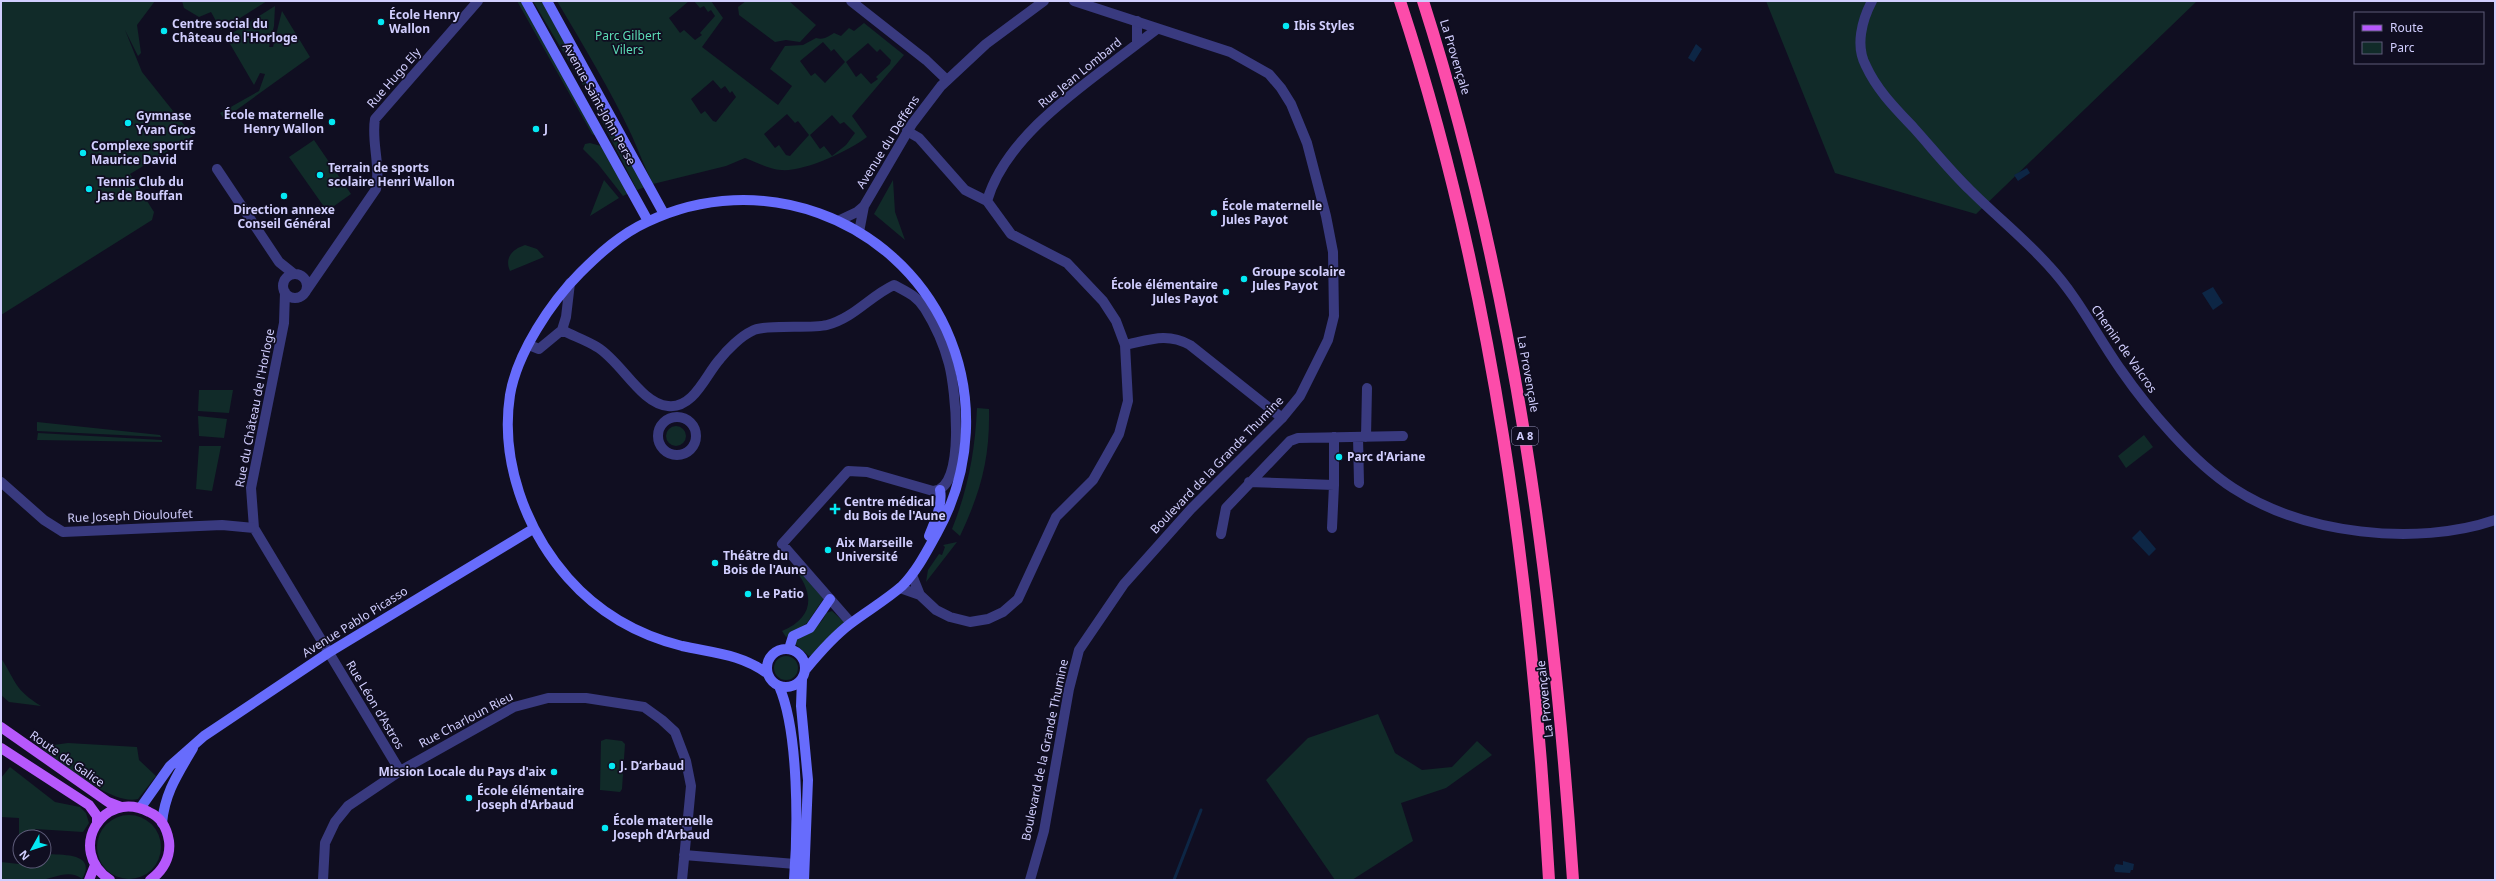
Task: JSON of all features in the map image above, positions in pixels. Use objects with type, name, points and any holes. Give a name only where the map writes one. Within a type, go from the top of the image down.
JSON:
[{"type":"highway","name":"La Provençale","points":[[1400,1],[1415,45],[1455,196],[1498,407],[1530,638],[1542,756],[1549,880]]},
{"type":"highway","name":"La Provençale","points":[[1423,1],[1442,61],[1472,172],[1519,400],[1545,571],[1564,749],[1573,880]]},
{"type":"main road","name":"Avenue Saint-John Perse","points":[[526,1],[648,221]]},
{"type":"main road","name":"Avenue Saint-John Perse","points":[[547,1],[664,214]]},
{"type":"main road","points":[[794,880],[795,864],[792,742],[784,699],[779,686],[768,674],[739,657],[682,646],[623,623],[577,588],[557,564],[534,529],[515,477],[509,420],[511,390],[529,345],[551,308],[570,283],[617,239],[648,221],[664,214],[720,202],[762,201],[800,208],[840,220],[859,232],[903,265],[928,295],[951,340],[965,393],[966,441],[961,473],[946,515],[919,564],[912,575],[900,588],[825,645],[806,669],[802,679],[800,706],[808,780],[804,880]]},
{"type":"main road","points":[[919,564],[937,516],[941,495],[937,491]]},
{"type":"main road","name":"Avenue Pablo Picasso","points":[[140,807],[170,766],[194,744],[328,653],[534,529]]},
{"type":"main road","points":[[789,649],[793,636],[810,628],[830,599]]},
{"type":"main road","points":[[768,674],[767,668],[772,656],[778,651],[789,649],[799,654],[806,669]]},
{"type":"main road","points":[[779,686],[792,687],[802,679]]},
{"type":"main road","name":"Route de Galice","points":[[1,727],[108,802],[121,807]]},
{"type":"main road","name":"Avenue Pablo Picasso","points":[[162,823],[164,803],[168,792],[194,744]]},
{"type":"main road","points":[[1,748],[89,805],[97,816],[97,823]]},
{"type":"main road","points":[[110,880],[95,865],[90,852],[90,839],[97,823],[103,816],[121,807],[140,807],[152,813],[162,823],[168,834],[170,847],[167,860],[155,878]]},
{"type":"main road","points":[[89,880],[95,865]]},
{"type":"street","name":"Rue Hugo Ely","points":[[303,294],[321,266],[367,204],[376,188],[379,175],[373,130],[375,119],[478,1]]},
{"type":"street","points":[[851,1],[926,60],[947,80]]},
{"type":"street","name":"Avenue du Deffens","points":[[840,220],[857,212],[864,206],[907,132],[927,103],[947,80],[986,44],[1044,1]]},
{"type":"street","name":"Boulevard de la Grande Thumine","points":[[1030,880],[1044,831],[1069,689],[1079,650],[1124,584],[1191,509],[1282,418],[1300,396],[1328,340],[1334,316],[1333,252],[1307,143],[1291,104],[1269,74],[1230,52],[1074,1]]},
{"type":"street","name":"Chemin de Valcros","points":[[1872,1],[1862,28],[1860,43],[1864,64],[1879,89],[1969,189],[2050,266],[2090,322],[2121,370],[2148,406],[2185,447],[2232,488],[2274,511],[2311,524],[2340,530],[2410,534],[2452,531],[2495,520]]},
{"type":"street","name":"Rue Jean Lombard","points":[[1137,21],[1137,44]]},
{"type":"street","name":"Rue Jean Lombard","points":[[987,202],[994,181],[1024,138],[1074,92],[1157,28]]},
{"type":"street","points":[[900,588],[920,595],[936,610],[950,617],[970,622],[988,619],[1003,612],[1018,599],[1056,517],[1093,480],[1119,434],[1128,401],[1125,346],[1116,321],[1103,301],[1067,263],[1011,234],[987,202],[965,190],[919,138],[907,132]]},
{"type":"street","points":[[217,170],[279,262],[285,292],[294,298],[303,294],[307,284],[279,262]]},
{"type":"street","name":"Avenue du Deffens","points":[[859,232],[864,206]]},
{"type":"street","name":"Rue Hugo Ely","points":[[297,275],[321,266]]},
{"type":"street","points":[[284,281],[297,275]]},
{"type":"street","points":[[529,345],[539,349],[562,330],[566,317],[570,283]]},
{"type":"street","points":[[562,330],[598,347],[621,367],[651,401],[673,406],[685,401],[699,390],[720,359],[752,330],[827,325],[851,315],[866,305],[877,293],[894,285],[916,297],[925,308],[937,331],[949,364],[956,402],[957,434],[948,480],[937,491],[867,472],[848,471],[782,544],[851,624]]},
{"type":"street","name":"Rue du Château de l'Horloge","points":[[285,292],[285,314],[251,488],[254,528],[316,629],[328,653]]},
{"type":"street","name":"Rue du Château de l'Horloge","points":[[285,314],[303,294]]},
{"type":"street","points":[[1125,346],[1166,337],[1177,338],[1190,345],[1282,418]]},
{"type":"street","points":[[1359,483],[1367,388]]},
{"type":"street","points":[[673,406],[674,418]]},
{"type":"street","points":[[1221,534],[1226,508],[1290,441],[1298,438],[1403,436]]},
{"type":"street","points":[[1332,528],[1334,437]]},
{"type":"street","name":"Rue Joseph Diouloufet","points":[[1,482],[44,520],[63,532],[222,525],[254,528]]},
{"type":"street","points":[[1250,482],[1334,485]]},
{"type":"street","points":[[912,575],[920,595]]},
{"type":"street","name":"Rue Léon d'Astros","points":[[328,653],[400,771]]},
{"type":"street","name":"Rue Charloun Rieu","points":[[323,880],[324,843],[335,822],[348,806],[400,771],[514,708],[529,702],[548,698],[586,698],[644,708],[662,720],[675,732],[686,761],[691,786],[682,880]]},
{"type":"street","points":[[684,856],[795,864]]},
{"type":"green space","name":"Complexe sportif Maurice David","points":[[1,1],[155,1],[137,25],[141,53],[138,56],[125,30],[142,72],[193,136],[130,174],[154,212],[152,220],[1,315]]},
{"type":"green space","points":[[182,1],[267,1],[221,30],[211,12],[199,17],[184,8]]},
{"type":"green space","points":[[517,1],[521,1],[596,136],[592,134]]},
{"type":"green space","points":[[533,1],[543,1],[645,187],[637,190],[588,94]]},
{"type":"green space","name":"Parc Gilbert Vilers","points":[[557,1],[689,1],[669,18],[680,33],[684,30],[695,40],[702,35],[700,33],[715,16],[711,10],[708,12],[704,6],[700,8],[694,1],[711,1],[723,18],[702,47],[778,105],[792,86],[770,69],[785,46],[803,45],[816,38],[819,39],[827,37],[834,33],[841,36],[849,28],[854,31],[864,23],[904,55],[852,116],[867,137],[838,154],[826,160],[791,170],[772,168],[745,158],[726,166],[653,184],[615,101]],"holes":[[[823,42],[831,51],[829,53],[834,49],[845,62],[825,83],[815,73],[811,76],[800,61]],[[868,43],[877,52],[880,49],[891,60],[890,64],[876,77],[878,79],[871,84],[861,73],[856,77],[846,62]],[[713,80],[721,89],[725,86],[730,93],[732,91],[736,97],[716,122],[713,121],[705,111],[701,114],[691,99]],[[787,114],[795,123],[798,121],[809,135],[790,156],[786,155],[779,145],[775,148],[764,134]],[[832,115],[840,124],[844,122],[855,133],[846,145],[832,156],[824,146],[820,149],[810,135]]]},
{"type":"green space","points":[[746,1],[789,1],[816,25],[800,42],[786,40],[775,42],[739,15],[738,7]]},
{"type":"green space","points":[[1766,1],[2197,1],[1976,214],[1835,173]]},
{"type":"green space","points":[[275,6],[274,26],[269,47],[273,47],[282,11],[310,57],[224,119],[220,113],[259,91],[265,74],[260,73],[254,85],[226,37]]},
{"type":"green space","name":"Terrain de sports scolaire Henri Wallon","points":[[314,140],[351,194],[327,211],[289,157]]},
{"type":"green space","points":[[590,143],[601,146],[629,193],[623,196],[598,164],[583,149],[585,144]]},
{"type":"green space","points":[[604,180],[619,198],[590,216]]},
{"type":"green space","points":[[893,180],[895,212],[905,240],[874,214]]},
{"type":"green space","points":[[525,245],[537,249],[544,257],[510,271],[508,262],[511,254],[513,251]]},
{"type":"green space","points":[[199,390],[233,390],[229,413],[198,411]]},
{"type":"green space","points":[[977,408],[989,409],[988,444],[979,489],[960,536],[952,529],[958,514],[970,470]]},
{"type":"green space","points":[[198,416],[227,419],[224,438],[199,436]]},
{"type":"green space","points":[[37,422],[160,435],[161,437],[37,431]]},
{"type":"green space","points":[[672,426],[680,426],[686,432],[686,440],[680,446],[672,446],[666,440],[666,432]]},
{"type":"green space","points":[[38,433],[162,440],[162,442],[37,440]]},
{"type":"green space","points":[[2144,435],[2153,447],[2126,468],[2118,456]]},
{"type":"green space","points":[[199,446],[221,446],[212,491],[196,489]]},
{"type":"green space","points":[[957,542],[926,582],[928,570],[939,554],[942,555],[945,547],[943,545]]},
{"type":"green space","points":[[793,567],[797,567],[824,598],[807,623],[786,637],[782,631],[801,619],[806,611],[808,603],[808,595],[805,586]]},
{"type":"green space","points":[[832,611],[844,622],[844,627],[809,656],[794,643],[816,627],[826,613]]},
{"type":"green space","points":[[786,656],[791,657],[797,663],[797,673],[791,679],[786,680],[781,679],[775,673],[774,668],[775,663],[781,657]]},
{"type":"green space","points":[[1,658],[21,690],[41,706],[9,702],[1,695]]},
{"type":"green space","points":[[1378,714],[1395,753],[1422,770],[1452,767],[1477,741],[1492,755],[1446,788],[1401,803],[1413,841],[1352,880],[1335,880],[1266,780],[1308,738]]},
{"type":"green space","name":"J. D’arbaud","points":[[606,739],[622,741],[625,744],[622,789],[620,792],[600,790],[601,741]]},
{"type":"green space","points":[[68,743],[137,747],[139,760],[156,776],[138,799],[127,799],[115,796],[101,790],[73,772],[39,747]]},
{"type":"green space","points":[[10,767],[55,802],[80,807],[86,813],[89,823],[83,832],[52,829],[19,829],[19,818],[1,817],[1,778]]},
{"type":"green space","points":[[123,815],[135,815],[152,824],[159,835],[161,847],[159,859],[152,870],[135,879],[123,879],[111,874],[102,865],[97,853],[97,841],[102,829],[111,820]]},
{"type":"green space","points":[[52,854],[67,855],[81,859],[85,864],[86,870],[82,879],[72,874],[66,874],[39,880],[1,880],[1,862],[12,863],[12,869],[52,869]]},
{"type":"water","points":[[1696,44],[1702,49],[1694,62],[1688,58]]},
{"type":"water","points":[[2027,168],[2030,173],[2018,181],[2014,175]]},
{"type":"water","points":[[2213,287],[2223,303],[2213,310],[2202,293]]},
{"type":"water","points":[[2140,530],[2156,549],[2149,556],[2132,538]]},
{"type":"water","points":[[2123,861],[2134,864],[2133,870],[2131,870],[2130,873],[2115,872],[2114,868],[2116,864],[2123,865]]},
{"type":"waterway","points":[[1174,880],[1201,810]]},
{"type":"place","name":"École Henry Wallon","points":[[381,22]]},
{"type":"place","name":"Ibis Styles","points":[[1286,26]]},
{"type":"place","name":"Centre social du Château de l'Horloge","points":[[164,31]]},
{"type":"place","name":"École maternelle Henry Wallon","points":[[332,122]]},
{"type":"place","name":"Gymnase Yvan Gros","points":[[128,123]]},
{"type":"place","name":"J","points":[[536,129]]},
{"type":"place","name":"Complexe sportif Maurice David","points":[[83,153]]},
{"type":"place","name":"Terrain de sports scolaire Henri Wallon","points":[[320,175]]},
{"type":"place","name":"Tennis Club du Jas de Bouffan","points":[[89,189]]},
{"type":"place","name":"Direction annexe Conseil Général","points":[[284,196]]},
{"type":"place","name":"École maternelle Jules Payot","points":[[1214,213]]},
{"type":"place","name":"Groupe scolaire Jules Payot","points":[[1244,279]]},
{"type":"place","name":"École élémentaire Jules Payot","points":[[1226,292]]},
{"type":"place","name":"Parc d'Ariane","points":[[1339,457]]},
{"type":"place","name":"Centre médical du Bois de l'Aune","points":[[835,509]]},
{"type":"place","name":"Aix Marseille Université","points":[[828,550]]},
{"type":"place","name":"Théâtre du Bois de l'Aune","points":[[715,563]]},
{"type":"place","name":"Le Patio","points":[[748,594]]},
{"type":"place","name":"J. D’arbaud","points":[[612,766]]},
{"type":"place","name":"Mission Locale du Pays d'aix","points":[[554,772]]},
{"type":"place","name":"École élémentaire Joseph d'Arbaud","points":[[469,798]]},
{"type":"place","name":"École maternelle Joseph d'Arbaud","points":[[605,828]]}]
